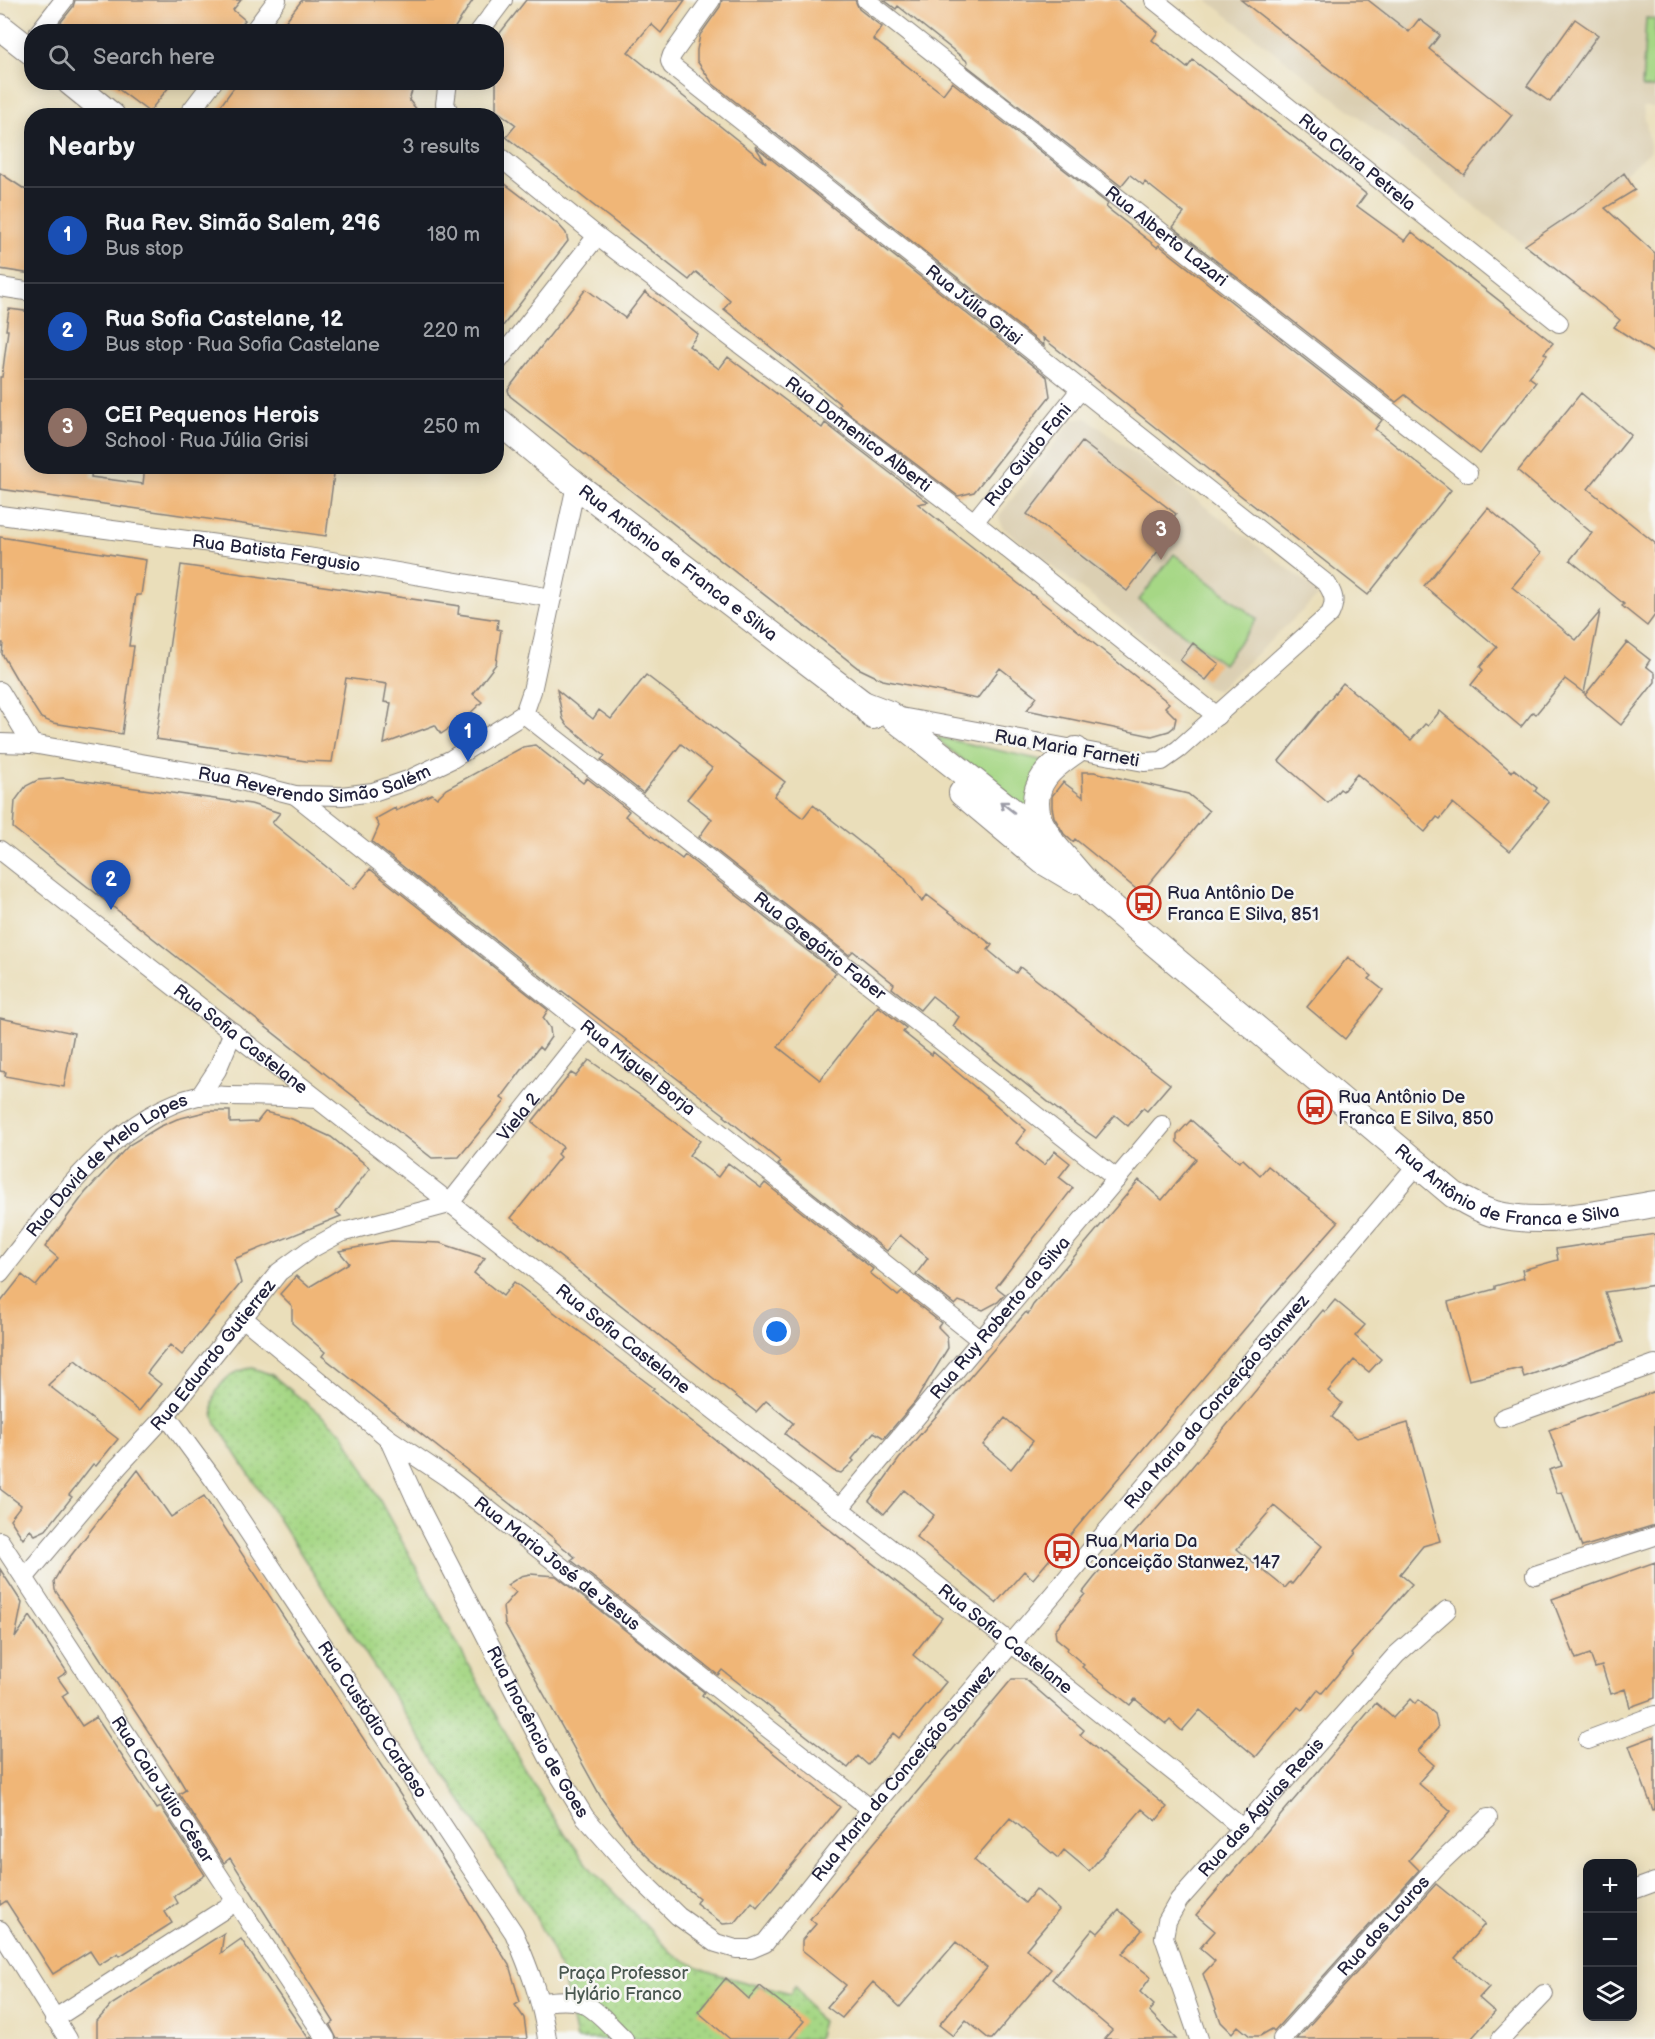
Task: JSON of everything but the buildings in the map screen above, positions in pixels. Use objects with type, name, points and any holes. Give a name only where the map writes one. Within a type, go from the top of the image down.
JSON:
[{"type":"main road","points":[[0,27],[24,39]]},
{"type":"main road","points":[[80,90],[102,108]]},
{"type":"main road","name":"Rua Antônio de Franca e Silva","points":[[504,426],[576,485],[884,720],[1051,842],[1094,891],[1454,1195],[1494,1214],[1528,1219],[1572,1217],[1655,1204]]},
{"type":"main road","name":"Rua Antônio de Franca e Silva","points":[[884,720],[1044,861],[1094,891]]},
{"type":"main road","points":[[1051,842],[1038,817],[1037,797],[1041,780],[1057,763],[1076,750]]},
{"type":"street","points":[[46,24],[63,0]]},
{"type":"street","points":[[259,24],[277,0]]},
{"type":"street","points":[[485,24],[503,0]]},
{"type":"street","name":"Rua Júlia Grisi","points":[[711,0],[672,56],[670,61],[672,66],[1327,584],[1334,595]]},
{"type":"street","name":"Rua Alberto Lazari","points":[[866,0],[1468,473]]},
{"type":"street","name":"Rua Clara Petrela","points":[[1154,0],[1559,323]]},
{"type":"street","points":[[193,108],[207,90]]},
{"type":"street","points":[[446,90],[445,104],[447,108]]},
{"type":"street","name":"Rua Domenico Alberti","points":[[504,160],[597,236],[975,522],[1217,716]]},
{"type":"street","points":[[504,354],[597,236]]},
{"type":"street","points":[[0,287],[24,291]]},
{"type":"street","name":"Rua Guido Fani","points":[[975,522],[1081,389]]},
{"type":"street","points":[[524,714],[532,691],[576,485]]},
{"type":"street","name":"Rua Batista Fergusio","points":[[0,515],[279,552],[552,598]]},
{"type":"street","name":"Rua Maria Farneti","points":[[884,720],[1144,762],[1162,760],[1179,749],[1217,716],[1330,614],[1334,604],[1334,595]]},
{"type":"street","points":[[0,691],[32,744]]},
{"type":"street","name":"Rua Reverendo Simão Salém","points":[[0,743],[32,744],[233,779],[295,795],[323,797],[373,792],[408,780],[452,759],[524,714]]},
{"type":"street","name":"Rua Gregório Faber","points":[[524,714],[1117,1179]]},
{"type":"street","name":"Rua Miguel Borja","points":[[295,795],[981,1341]]},
{"type":"street","name":"Rua Sofia Castelane","points":[[0,850],[1012,1644],[1191,1785],[1243,1829]]},
{"type":"street","name":"Viela 2","points":[[449,1204],[588,1029]]},
{"type":"street","name":"Rua David de Melo Lopes","points":[[200,1096],[217,1070],[233,1032]]},
{"type":"street","name":"Rua David de Melo Lopes","points":[[0,1273],[63,1195],[98,1157],[131,1128],[153,1114],[200,1096],[317,1099]]},
{"type":"street","name":"Rua Ruy Roberto da Silva","points":[[839,1509],[1162,1125]]},
{"type":"street","name":"Rua Maria da Conceição Stanwez","points":[[765,1943],[871,1809],[1417,1165]]},
{"type":"street","name":"Rua Eduardo Gutierrez","points":[[25,1577],[118,1467],[166,1415],[279,1272],[309,1250],[340,1233],[449,1204]]},
{"type":"street","name":"Rua Maria José de Jesus","points":[[243,1318],[388,1438],[448,1478],[871,1809]]},
{"type":"street","points":[[1503,1418],[1655,1364]]},
{"type":"street","name":"Rua Custódio Cardoso","points":[[166,1415],[223,1492],[514,1934],[530,1969],[541,2002],[547,2039]]},
{"type":"street","name":"Rua Inocêncio de Goes","points":[[388,1438],[416,1500],[548,1757],[585,1817],[644,1883],[678,1916],[716,1943],[736,1949],[751,1949],[765,1943]]},
{"type":"street","points":[[1535,1575],[1655,1536]]},
{"type":"street","name":"Rua Caio Júlio César","points":[[0,1541],[326,2039]]},
{"type":"street","name":"Rua das Águias Reais","points":[[1199,2039],[1164,1937],[1167,1921],[1179,1900],[1396,1655],[1448,1610]]},
{"type":"street","points":[[1588,1740],[1655,1715]]},
{"type":"street","name":"Rua dos Louros","points":[[1282,2039],[1436,1866],[1488,1818]]},
{"type":"street","points":[[1637,1889],[1655,1882]]},
{"type":"street","points":[[54,2019],[237,1902]]},
{"type":"street","points":[[0,1930],[68,2039]]},
{"type":"street","points":[[1501,2039],[1544,1994]]},
{"type":"street","points":[[541,2002],[562,2000],[583,2003],[624,2039]]},
{"type":"shaded area","points":[[1207,0],[1655,0],[1655,107],[1643,107],[1651,151],[1595,198],[1525,245]]},
{"type":"shaded area","points":[[1087,418],[1314,588],[1317,597],[1218,690],[1210,689],[1002,527],[999,516],[1073,420]]},
{"type":"green space","points":[[1646,18],[1655,19],[1655,88],[1642,88]]},
{"type":"green space","points":[[1174,554],[1257,619],[1223,664],[1139,600]]},
{"type":"green space","points":[[933,736],[1046,761],[1029,813]]},
{"type":"green space","name":"Praça Professor Hylário Franco","points":[[253,1368],[272,1375],[344,1434],[526,1771],[553,1817],[591,1869],[670,1951],[683,1959],[712,1972],[790,1994],[795,1985],[822,2021],[817,2039],[576,2039],[564,1982],[553,1952],[532,1910],[216,1423],[213,1403],[220,1386],[234,1374]]},
{"type":"place","name":"CEI Pequenos Herois","points":[[1161,560]]},
{"type":"place","name":"Rua Rev. Simão Salem, 296","points":[[468,762]]},
{"type":"place","name":"Rua Antônio De Franca E Silva, 851","points":[[1144,903]]},
{"type":"place","name":"Rua Sofia Castelane, 12","points":[[111,910]]},
{"type":"place","name":"Rua Antônio De Franca E Silva, 850","points":[[1315,1107]]},
{"type":"place","name":"Rua Maria Da Conceição Stanwez, 147","points":[[1062,1551]]}]
